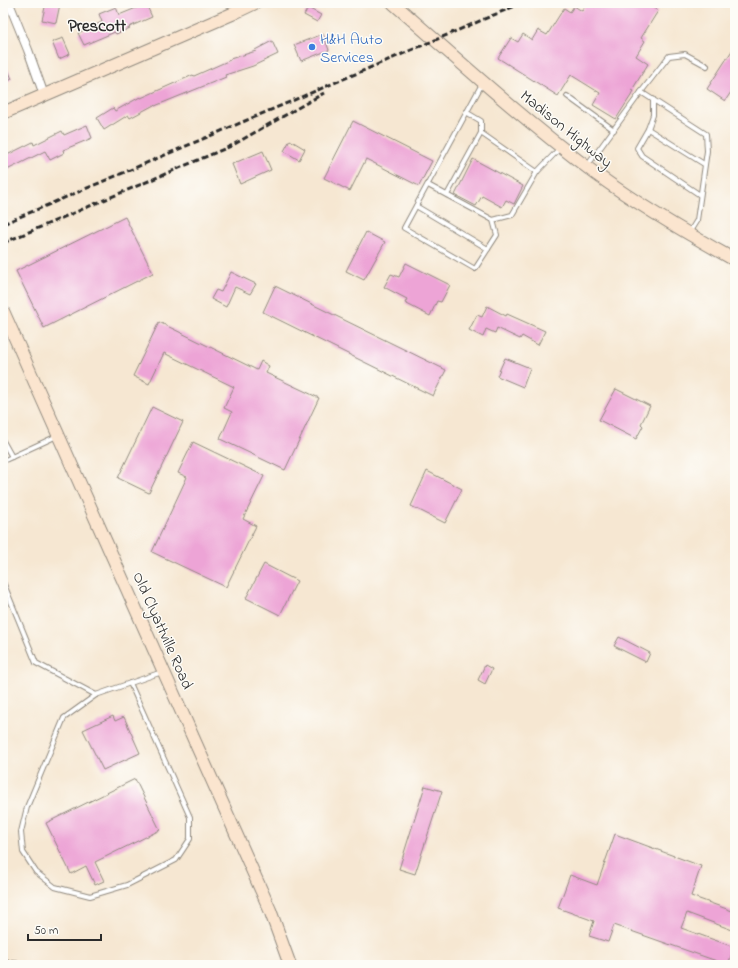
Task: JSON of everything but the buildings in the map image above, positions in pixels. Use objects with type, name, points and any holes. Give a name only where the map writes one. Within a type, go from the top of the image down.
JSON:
[{"type":"street","points":[[8,3],[28,50],[44,95]]},
{"type":"street","points":[[3,113],[255,3]]},
{"type":"street","name":"Madison Highway","points":[[393,3],[483,81],[587,166],[623,192],[735,260]]},
{"type":"street","name":"Old Clyattville Road","points":[[3,311],[270,910],[290,965]]},
{"type":"lane","points":[[587,166],[669,56],[686,54],[707,66]]},
{"type":"lane","points":[[483,81],[404,228],[475,269],[497,235],[494,220]]},
{"type":"lane","points":[[641,92],[706,134],[707,151],[696,220],[689,233]]},
{"type":"lane","points":[[567,96],[614,130]]},
{"type":"lane","points":[[653,99],[653,115],[648,129],[637,148],[642,156],[700,195]]},
{"type":"lane","points":[[447,196],[481,133],[481,121],[466,112]]},
{"type":"lane","points":[[648,129],[704,164]]},
{"type":"lane","points":[[481,133],[537,172]]},
{"type":"lane","points":[[428,185],[494,220],[512,215],[537,172],[561,146]]},
{"type":"lane","points":[[416,206],[488,249]]},
{"type":"lane","points":[[3,462],[59,435]]},
{"type":"lane","points":[[3,442],[12,457]]},
{"type":"lane","points":[[3,582],[36,663],[96,695]]},
{"type":"lane","points":[[130,683],[190,817],[190,839],[176,860],[127,885],[90,896],[55,887],[36,872],[23,852],[21,832],[27,807],[64,718],[96,695],[130,683],[164,672]]},
{"type":"railway","points":[[3,224],[522,3]]},
{"type":"railway","points":[[3,243],[231,146],[324,93]]},
{"type":"railway","points":[[3,961],[48,965]]},
{"type":"place","name":"H&H Auto Services","points":[[312,47]]},
{"type":"district","name":"Prescott","points":[[97,25]]}]
